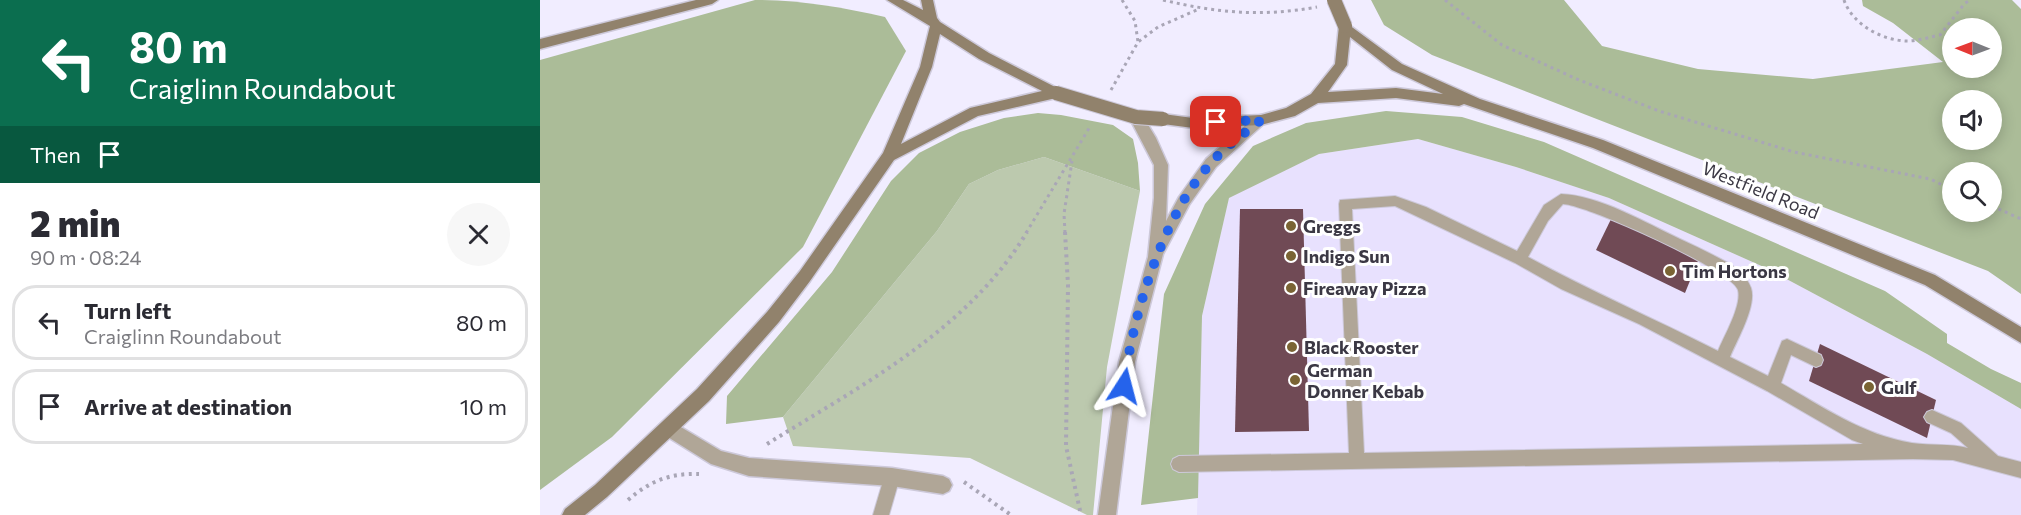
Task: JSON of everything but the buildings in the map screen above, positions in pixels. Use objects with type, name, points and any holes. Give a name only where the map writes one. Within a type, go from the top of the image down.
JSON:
[{"type":"main road","points":[[540,44],[712,0]]},
{"type":"main road","points":[[893,0],[933,22],[984,56],[1056,93],[1136,117],[1193,123],[1261,120],[1290,112],[1316,98],[1341,65],[1345,26],[1330,2]]},
{"type":"main road","points":[[571,515],[601,491],[703,395],[773,316],[812,266],[889,156],[926,67],[933,22],[927,0]]},
{"type":"main road","name":"Westfield Road","points":[[1345,26],[1397,67],[1475,103],[1598,144],[1930,280],[2021,336]]},
{"type":"main road","points":[[889,156],[975,112],[1056,93]]},
{"type":"main road","name":"Westfield Road","points":[[1316,98],[1396,93],[1475,103]]},
{"type":"street","points":[[1107,515],[1126,362],[1155,257],[1161,198],[1161,165],[1149,138],[1136,117]]},
{"type":"street","points":[[1155,257],[1184,201],[1211,163],[1261,120]]},
{"type":"street","points":[[669,428],[717,458],[749,467],[892,477],[943,486]]},
{"type":"lane","points":[[1520,259],[1550,208],[1560,199],[1570,198],[1613,215],[1724,268],[1739,279],[1746,291],[1744,302],[1721,360]]},
{"type":"lane","points":[[1357,459],[1345,204],[1395,201],[1421,211],[1520,259],[1566,285],[1644,321],[1772,386],[1857,435],[1913,451]]},
{"type":"lane","points":[[1772,386],[1787,346],[1816,360]]},
{"type":"lane","points":[[1932,417],[1956,428],[1994,461]]},
{"type":"lane","points":[[1179,464],[1357,459],[1913,451],[1953,452],[2021,470]]},
{"type":"lane","points":[[881,515],[892,477]]},
{"type":"path","points":[[1122,0],[1135,21],[1138,42],[1158,27],[1199,9]]},
{"type":"path","points":[[1163,0],[1199,9],[1260,16],[1287,13],[1330,2]]},
{"type":"path","points":[[1445,0],[1502,45],[1579,80],[1659,111],[1794,152],[1930,179],[1942,185]]},
{"type":"path","points":[[1844,0],[1846,10],[1873,31],[1904,42],[1940,35],[1965,3],[1971,0]]},
{"type":"path","points":[[765,446],[904,359],[981,294],[1024,237],[1074,154],[1069,173],[1064,214],[1068,285],[1066,446],[1081,515]]},
{"type":"path","points":[[2002,210],[2021,219]]},
{"type":"path","points":[[624,503],[650,482],[679,473],[699,474],[717,458]]},
{"type":"path","points":[[943,486],[965,481],[1011,515]]},
{"type":"shaded area","points":[[1418,139],[1516,167],[1609,198],[1766,268],[1927,354],[2021,409],[2021,515],[1197,515],[1202,316],[1229,197],[1319,154]]},
{"type":"green space","points":[[755,0],[820,5],[885,17],[906,51],[803,247],[612,437],[540,490],[540,60]]},
{"type":"green space","points":[[1371,0],[1564,0],[1602,46],[1698,69],[1813,79],[1942,62],[1942,78],[2002,78],[2002,18],[1942,18],[1942,61],[1893,23],[1863,6],[1862,0],[2012,0],[2021,9],[2021,294],[1988,271],[1432,55],[1384,25]]},
{"type":"green space","points":[[1386,111],[1462,117],[1544,142],[1885,291],[1947,334],[1947,343],[1991,369],[2021,383],[2021,409],[1927,354],[1766,268],[1609,198],[1516,167],[1418,139],[1319,154],[1229,198],[1202,316],[1198,498],[1141,505],[1164,294],[1205,204],[1253,146],[1306,123]]},
{"type":"green space","points":[[1038,113],[1113,125],[1133,139],[1140,191],[1044,157],[998,170],[969,184],[937,231],[783,417],[726,424],[727,396],[832,272],[891,181],[919,153],[960,132],[1004,118]]},
{"type":"green space","points":[[1044,157],[1140,191],[1107,367],[1093,515],[1087,515],[970,458],[793,446],[783,417],[937,231],[969,184],[998,170]]},
{"type":"place","name":"Greggs","points":[[1291,226]]},
{"type":"place","name":"Indigo Sun","points":[[1291,256]]},
{"type":"place","name":"Tim Hortons","points":[[1670,271]]},
{"type":"place","name":"Fireaway Pizza","points":[[1291,288]]},
{"type":"place","name":"Black Rooster","points":[[1292,347]]},
{"type":"place","name":"German Donner Kebab","points":[[1295,380]]},
{"type":"place","name":"Gulf","points":[[1869,387]]},
{"type":"route","points":[[1124,386],[1126,362],[1155,257],[1184,201],[1211,163],[1261,120],[1216,122]]}]
